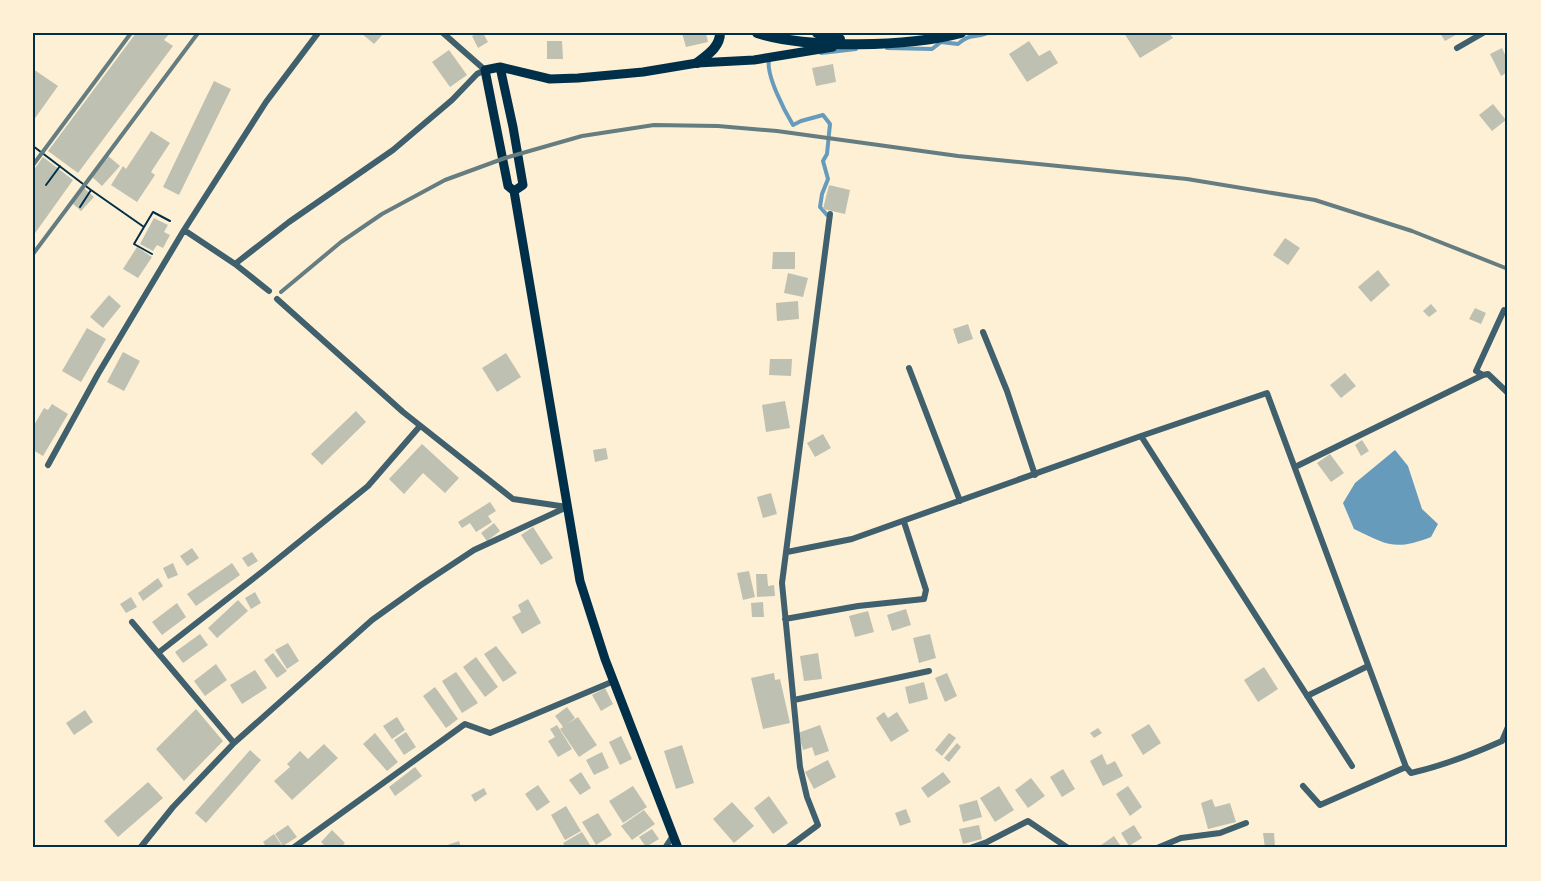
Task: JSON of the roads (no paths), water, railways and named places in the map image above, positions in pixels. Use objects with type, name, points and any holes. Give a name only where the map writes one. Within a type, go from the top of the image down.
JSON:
[{"type":"highway","points":[[697,63],[715,48],[721,37],[720,33]]},
{"type":"highway","points":[[757,33],[776,39],[819,43],[910,42],[961,33]]},
{"type":"highway","points":[[818,33],[855,43]]},
{"type":"main road","points":[[678,848],[614,681],[580,581],[514,191],[508,186],[485,70],[500,67],[550,79],[569,78],[643,72],[697,63],[754,60],[855,43]]},
{"type":"main road","points":[[500,67],[523,185],[514,191]]},
{"type":"street","points":[[48,465],[98,374],[184,230],[266,102],[318,33]]},
{"type":"street","points":[[235,264],[289,222],[393,150],[452,100],[477,74],[485,70],[443,33]]},
{"type":"street","points":[[1457,48],[1483,33]]},
{"type":"street","points":[[787,848],[818,825],[807,797],[800,767],[782,583],[830,214]]},
{"type":"street","points":[[184,230],[235,264],[269,291]]},
{"type":"street","points":[[278,299],[342,359],[420,426],[513,499],[567,507]]},
{"type":"street","points":[[1504,310],[1476,371],[1484,375],[1488,374],[1508,393]]},
{"type":"street","points":[[983,332],[1007,391],[1035,475]]},
{"type":"street","points":[[909,368],[960,501]]},
{"type":"street","points":[[1295,467],[1484,375]]},
{"type":"street","points":[[787,552],[852,539],[904,522],[1267,393],[1406,767],[1411,773],[1430,769],[1505,744],[1508,727]]},
{"type":"street","points":[[158,653],[368,486],[420,426]]},
{"type":"street","points":[[1141,436],[1352,766]]},
{"type":"street","points":[[140,848],[173,807],[234,743],[372,620],[474,550],[567,507]]},
{"type":"street","points":[[785,619],[858,606],[924,599],[926,590],[904,522]]},
{"type":"street","points":[[132,622],[234,743]]},
{"type":"street","points":[[1307,696],[1368,666]]},
{"type":"street","points":[[794,700],[929,671]]},
{"type":"street","points":[[293,848],[465,724],[490,733],[614,681]]},
{"type":"street","points":[[1303,786],[1320,805],[1406,767]]},
{"type":"street","points":[[970,848],[987,843],[1028,820],[1068,848]]},
{"type":"street","points":[[1159,848],[1181,838],[1220,833],[1246,823]]},
{"type":"street","points":[[665,848],[673,836]]},
{"type":"water","points":[[1395,450],[1408,466],[1422,509],[1438,524],[1431,537],[1400,545],[1383,542],[1354,529],[1343,503],[1355,483]]},
{"type":"waterway","points":[[887,48],[932,49],[941,42],[958,44],[970,37],[988,33]]},
{"type":"waterway","points":[[821,53],[856,49]]},
{"type":"waterway","points":[[769,60],[773,83],[793,125],[823,115],[830,124],[827,154],[823,161],[828,179],[820,207],[827,215]]},
{"type":"railway","points":[[33,165],[131,33]]},
{"type":"railway","points":[[33,254],[198,33]]},
{"type":"railway","points":[[281,292],[341,242],[382,214],[445,180],[505,158],[582,136],[654,125],[718,126],[777,131],[958,156],[1187,179],[1315,200],[1412,231],[1508,269]]}]
